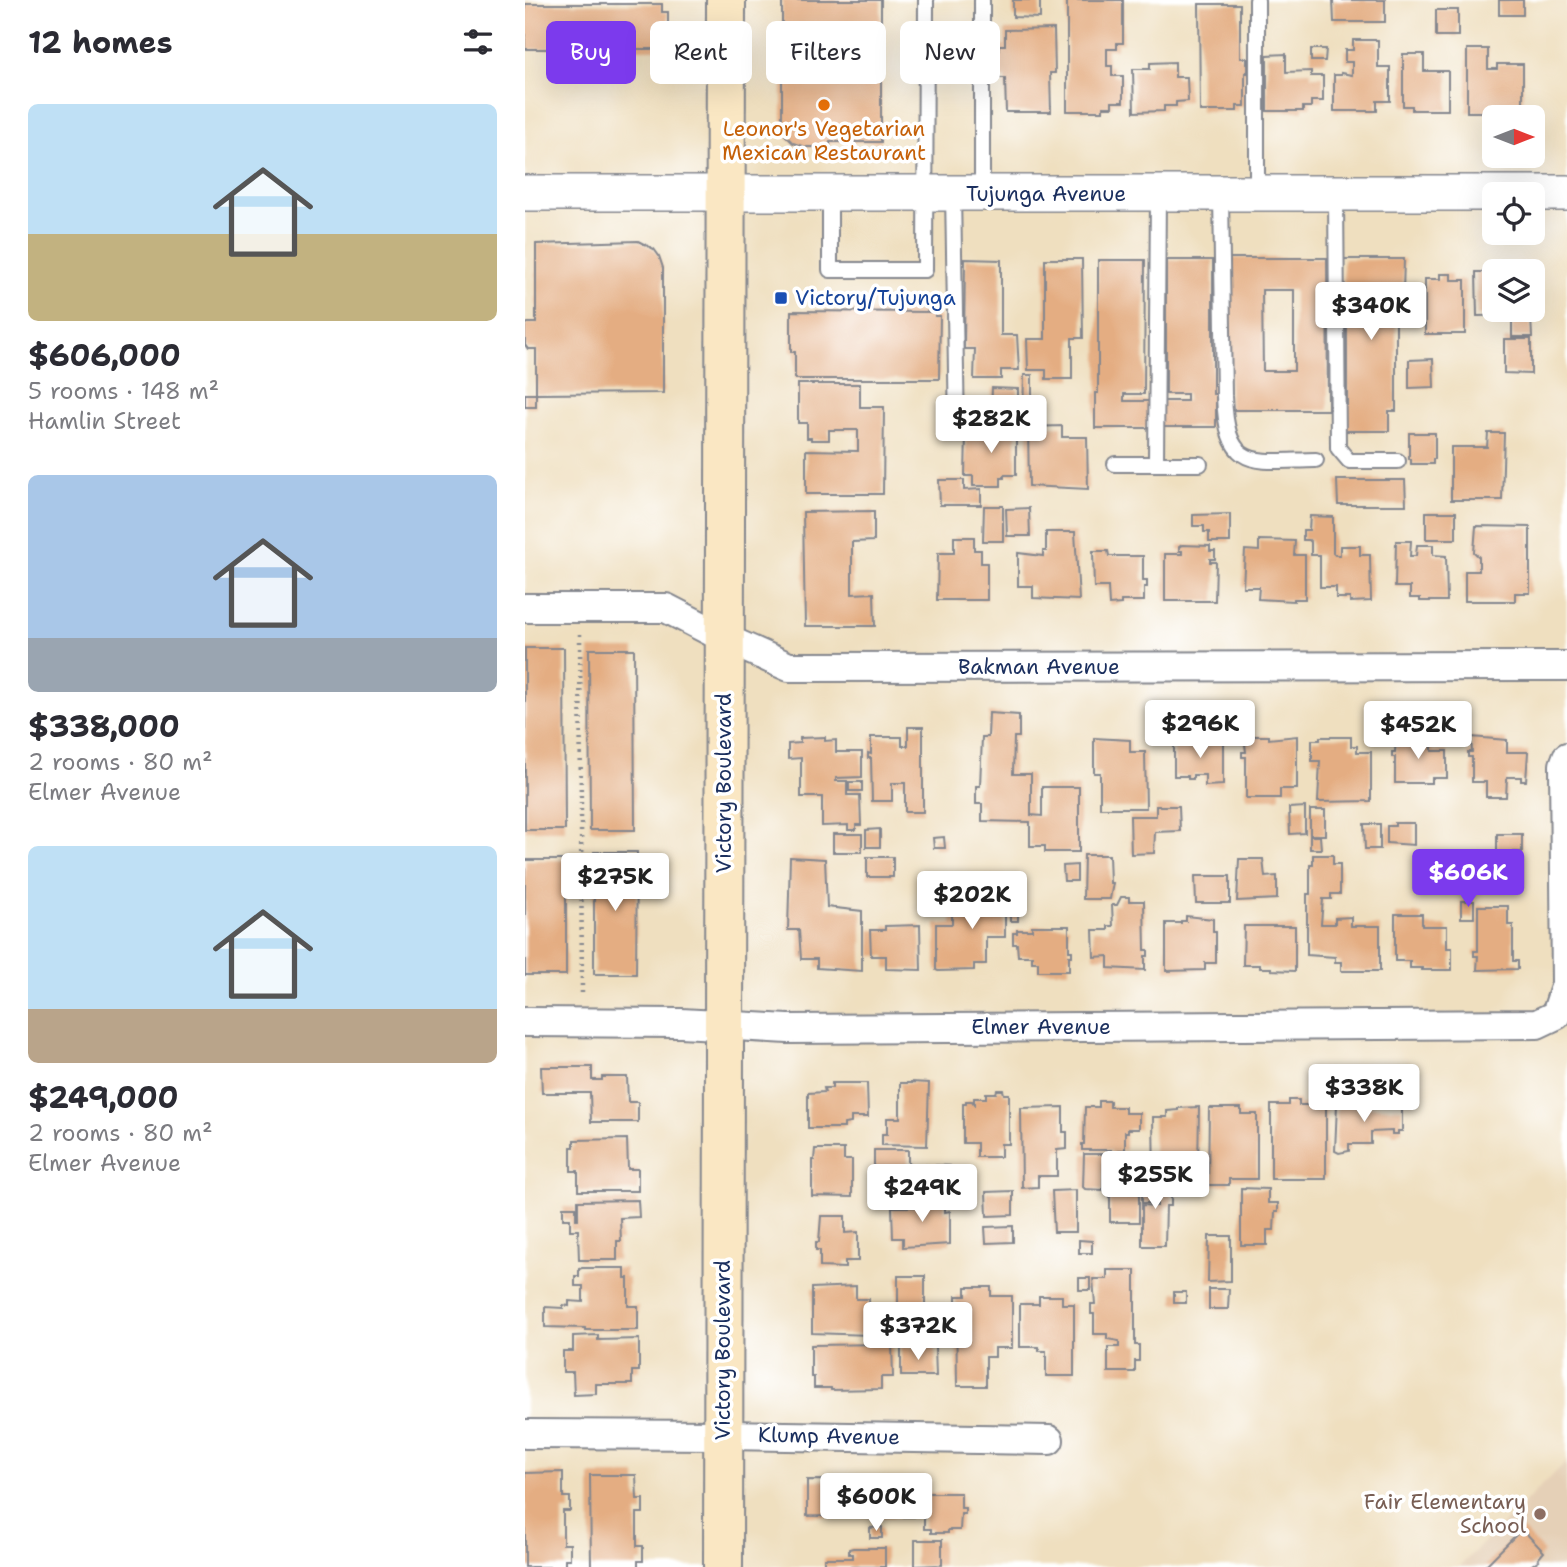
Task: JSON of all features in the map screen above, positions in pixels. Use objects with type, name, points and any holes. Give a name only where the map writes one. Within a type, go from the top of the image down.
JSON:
[{"type":"main road","name":"Victory Boulevard","points":[[723,1567],[726,0]]},
{"type":"street","name":"Tujunga Avenue","points":[[525,192],[1567,194]]},
{"type":"street","name":"Bakman Avenue","points":[[525,608],[666,608],[789,667],[1567,666]]},
{"type":"street","name":"Elmer Avenue","points":[[525,1021],[681,1023],[788,1029],[1537,1024],[1556,1015],[1566,984],[1564,765],[1567,757]]},
{"type":"street","name":"Klump Avenue","points":[[525,1434],[1049,1440]]},
{"type":"lane","points":[[926,0],[953,194],[957,431]]},
{"type":"lane","points":[[830,194],[830,270],[925,270],[953,194],[982,0]]},
{"type":"lane","points":[[1257,0],[1257,194]]},
{"type":"lane","points":[[1156,464],[1158,194]]},
{"type":"lane","points":[[1221,194],[1224,406],[1225,425],[1230,442],[1250,459],[1316,460]]},
{"type":"lane","points":[[1336,194],[1338,448],[1349,461],[1398,461]]},
{"type":"lane","points":[[1115,464],[1200,464]]},
{"type":"path","points":[[580,608],[582,1022]]},
{"type":"shaded area","name":"Fair Elementary School","points":[[1567,1461],[1567,1567],[1459,1567]]},
{"type":"building","points":[[782,0],[881,0],[881,21],[782,21]]},
{"type":"building","points":[[1013,0],[1040,0],[1040,18],[1013,17]]},
{"type":"building","points":[[1067,0],[1123,0],[1123,43],[1117,43],[1117,49],[1107,49],[1107,66],[1112,66],[1112,76],[1123,76],[1123,102],[1112,102],[1112,107],[1103,107],[1103,111],[1067,111]]},
{"type":"building","points":[[1333,0],[1385,0],[1385,22],[1334,22]]},
{"type":"building","points":[[1499,0],[1523,0],[1523,15],[1499,15]]},
{"type":"building","points":[[525,4],[662,4],[662,12],[668,12],[668,21],[650,21],[650,49],[636,49],[636,21],[546,21],[546,49],[525,49]]},
{"type":"building","points":[[1199,4],[1240,4],[1240,58],[1247,58],[1247,73],[1245,106],[1237,106],[1237,111],[1200,111]]},
{"type":"building","points":[[1436,10],[1458,10],[1458,36],[1436,36]]},
{"type":"building","points":[[1054,29],[1055,73],[1050,73],[1051,112],[1006,112],[1005,78],[1000,78],[1000,45],[1005,45],[1005,30]]},
{"type":"building","points":[[1353,40],[1378,40],[1378,67],[1390,67],[1390,101],[1377,101],[1377,111],[1334,111],[1334,75],[1352,75],[1352,62],[1345,62],[1345,50],[1353,50]]},
{"type":"building","points":[[1311,49],[1326,49],[1325,61],[1311,61]]},
{"type":"building","points":[[1467,49],[1488,49],[1488,69],[1497,69],[1497,64],[1523,64],[1523,105],[1482,105],[1482,112],[1467,112]]},
{"type":"building","points":[[1286,54],[1286,72],[1311,71],[1311,76],[1323,76],[1323,101],[1311,101],[1311,107],[1303,107],[1303,111],[1267,111],[1267,55]]},
{"type":"building","points":[[1403,54],[1424,54],[1424,71],[1448,71],[1448,110],[1412,110],[1412,106],[1403,106]]},
{"type":"building","points":[[1175,62],[1175,77],[1187,77],[1188,101],[1176,102],[1176,106],[1164,106],[1164,111],[1134,112],[1133,69],[1150,69],[1150,63]]},
{"type":"building","points":[[782,84],[881,84],[881,142],[830,142],[830,147],[805,147],[793,143],[785,135],[782,126]]},
{"type":"building","points":[[638,241],[654,249],[663,268],[663,393],[536,394],[536,349],[528,349],[525,345],[525,325],[536,323],[536,244]]},
{"type":"building","points":[[1229,258],[1327,258],[1328,410],[1229,410]],"holes":[[[1262,290],[1294,290],[1294,371],[1263,371]]]},
{"type":"building","points":[[965,259],[1001,260],[1001,335],[1017,335],[1019,370],[1001,370],[1001,379],[974,379],[975,349],[964,349]]},
{"type":"building","points":[[1045,259],[1082,259],[1083,338],[1072,338],[1072,379],[1046,379],[1046,370],[1028,370],[1027,339],[1045,339]]},
{"type":"building","points":[[1343,259],[1404,259],[1403,293],[1396,293],[1396,411],[1389,411],[1389,431],[1343,431],[1343,405],[1347,405],[1347,294],[1343,294]]},
{"type":"building","points":[[1098,260],[1145,260],[1144,394],[1124,394],[1124,401],[1151,401],[1151,428],[1095,428],[1095,393],[1098,393]]},
{"type":"building","points":[[1166,260],[1213,260],[1213,394],[1216,394],[1216,427],[1160,427],[1160,401],[1187,401],[1187,394],[1166,394]]},
{"type":"building","points":[[1476,272],[1482,272],[1482,316],[1477,316]]},
{"type":"building","points":[[1440,274],[1451,274],[1451,280],[1465,280],[1465,334],[1425,334],[1425,279],[1440,279]]},
{"type":"building","points":[[791,311],[935,312],[935,316],[940,316],[939,379],[795,379],[795,352],[791,352]]},
{"type":"building","points":[[1512,322],[1531,322],[1532,337],[1512,337]]},
{"type":"building","points":[[1504,339],[1531,339],[1531,374],[1504,373]]},
{"type":"building","points":[[1433,359],[1434,387],[1409,388],[1409,360]]},
{"type":"building","points":[[1024,375],[1032,375],[1032,419],[1023,418]]},
{"type":"building","points":[[798,384],[860,384],[860,407],[884,407],[883,494],[806,494],[806,450],[858,451],[858,430],[829,430],[829,440],[807,438],[807,423],[798,423]]},
{"type":"building","points":[[992,388],[1018,389],[1018,414],[991,414]]},
{"type":"building","points":[[525,394],[536,394],[536,407],[525,407]]},
{"type":"building","points":[[991,425],[1005,428],[1005,425],[1011,425],[1011,428],[1016,428],[1016,475],[1004,475],[1004,478],[1001,478],[1001,486],[973,486],[973,476],[965,476],[966,434],[979,434],[980,428],[991,428]]},
{"type":"building","points":[[1062,426],[1062,437],[1087,437],[1088,489],[1029,486],[1028,427]]},
{"type":"building","points":[[1409,433],[1435,433],[1433,464],[1411,464]]},
{"type":"building","points":[[1488,433],[1504,433],[1502,500],[1451,500],[1451,447],[1487,447]]},
{"type":"building","points":[[939,480],[964,480],[964,490],[981,489],[981,505],[940,505]]},
{"type":"building","points":[[1337,480],[1405,480],[1406,505],[1338,505]]},
{"type":"building","points":[[984,506],[1003,506],[1003,541],[983,541]]},
{"type":"building","points":[[1029,508],[1030,536],[1007,536],[1006,509]]},
{"type":"building","points":[[874,511],[874,541],[852,542],[852,594],[874,593],[875,626],[805,626],[803,512]]},
{"type":"building","points":[[1426,512],[1456,512],[1456,539],[1426,539]]},
{"type":"building","points":[[1230,514],[1230,542],[1209,542],[1209,532],[1204,532],[1204,526],[1193,526],[1193,515]]},
{"type":"building","points":[[1310,516],[1333,517],[1335,555],[1340,555],[1340,546],[1360,546],[1360,555],[1370,555],[1371,601],[1350,602],[1350,598],[1336,598],[1336,587],[1320,587],[1320,555],[1311,555],[1311,542],[1303,540],[1303,530],[1309,530]]},
{"type":"building","points":[[1476,526],[1530,527],[1530,593],[1515,593],[1515,601],[1465,601],[1465,571],[1479,571],[1479,557],[1474,552]]},
{"type":"building","points":[[1046,532],[1075,532],[1079,600],[1033,598],[1033,586],[1018,586],[1018,553],[1043,556],[1043,551],[1046,551]]},
{"type":"building","points":[[954,537],[974,537],[974,550],[981,550],[981,563],[987,563],[987,600],[937,600],[938,553],[954,553]]},
{"type":"building","points":[[1259,540],[1295,541],[1294,555],[1305,555],[1305,599],[1258,599],[1259,587],[1243,587],[1245,550],[1259,551]]},
{"type":"building","points":[[1396,541],[1411,541],[1410,556],[1416,556],[1417,545],[1433,545],[1433,555],[1446,556],[1447,601],[1420,601],[1420,598],[1410,598],[1410,587],[1395,587]]},
{"type":"building","points":[[1210,546],[1210,551],[1215,551],[1215,559],[1210,559],[1210,562],[1216,562],[1215,601],[1165,601],[1165,554],[1182,554],[1179,547]]},
{"type":"building","points":[[1093,551],[1108,551],[1109,556],[1143,556],[1143,580],[1147,580],[1144,601],[1121,601],[1121,604],[1109,605],[1108,587],[1094,587]]},
{"type":"building","points":[[525,648],[564,648],[565,830],[525,830]]},
{"type":"building","points":[[589,649],[634,649],[635,830],[590,830]]},
{"type":"building","points":[[989,713],[1019,715],[1019,737],[1014,737],[1013,774],[1031,774],[1031,815],[1042,816],[1042,787],[1079,787],[1079,852],[1045,852],[1045,846],[1030,846],[1030,822],[982,821],[982,804],[976,804],[976,786],[980,786],[982,737],[988,737]]},
{"type":"building","points":[[908,727],[923,727],[923,812],[905,812],[905,783],[892,783],[892,801],[872,801],[871,758],[868,758],[868,753],[871,754],[871,737],[902,737],[902,746],[908,746]]},
{"type":"building","points":[[1244,736],[1269,736],[1269,739],[1297,736],[1297,789],[1280,789],[1280,798],[1246,798],[1246,757],[1242,757],[1242,752],[1246,752]]},
{"type":"building","points":[[825,737],[825,741],[836,740],[836,752],[862,752],[862,777],[836,778],[836,781],[847,781],[847,795],[860,795],[861,825],[856,825],[856,830],[848,830],[848,825],[822,826],[822,797],[801,797],[801,758],[788,759],[788,744],[800,743],[800,738]]},
{"type":"building","points":[[1320,737],[1351,737],[1351,746],[1357,746],[1357,752],[1371,752],[1371,801],[1318,802],[1320,761],[1312,761],[1312,740],[1320,740]]},
{"type":"building","points":[[1471,737],[1507,740],[1507,752],[1528,752],[1526,781],[1521,781],[1521,777],[1507,777],[1506,797],[1486,797],[1486,782],[1472,782],[1472,757],[1468,757],[1468,752],[1472,752]]},
{"type":"building","points":[[1094,738],[1130,740],[1130,752],[1145,752],[1146,808],[1100,808],[1100,773],[1094,773]]},
{"type":"building","points":[[1184,738],[1223,738],[1223,785],[1205,786],[1205,775],[1193,775],[1193,779],[1188,779],[1188,776],[1174,776],[1174,745],[1184,745]]},
{"type":"building","points":[[1396,738],[1432,739],[1432,751],[1447,751],[1447,778],[1432,778],[1432,783],[1395,783],[1395,757],[1392,757],[1392,752],[1395,752]]},
{"type":"building","points":[[849,782],[862,782],[862,791],[849,791]]},
{"type":"building","points":[[1156,806],[1179,806],[1180,831],[1155,832],[1154,853],[1131,854],[1130,816],[1156,816]]},
{"type":"building","points":[[1305,807],[1305,833],[1290,834],[1289,808]]},
{"type":"building","points":[[1310,810],[1325,810],[1325,835],[1310,835]]},
{"type":"building","points":[[1395,823],[1414,823],[1414,845],[1387,843],[1387,826],[1395,826]]},
{"type":"building","points":[[1364,824],[1380,824],[1380,849],[1365,849]]},
{"type":"building","points":[[880,829],[880,847],[866,847],[866,830]]},
{"type":"building","points":[[833,834],[862,834],[862,852],[833,852]]},
{"type":"building","points":[[1497,834],[1522,834],[1522,852],[1497,852]]},
{"type":"building","points":[[1310,836],[1320,836],[1321,849],[1310,849]]},
{"type":"building","points":[[944,837],[945,848],[934,848],[933,838]]},
{"type":"building","points":[[594,852],[637,852],[636,974],[594,974]]},
{"type":"building","points":[[1444,854],[1457,854],[1457,867],[1444,867]]},
{"type":"building","points":[[1084,855],[1109,855],[1110,883],[1113,883],[1110,899],[1083,899]]},
{"type":"building","points":[[1313,855],[1333,855],[1333,864],[1340,864],[1340,894],[1331,894],[1331,899],[1323,899],[1321,924],[1335,924],[1335,918],[1351,917],[1351,926],[1380,926],[1380,971],[1341,971],[1341,962],[1335,962],[1335,957],[1307,955],[1307,894],[1310,894],[1310,865],[1313,865]]},
{"type":"building","points":[[1460,856],[1510,859],[1510,885],[1460,884]]},
{"type":"building","points":[[790,857],[825,859],[827,907],[862,911],[862,971],[817,968],[817,959],[801,959],[799,930],[788,930]]},
{"type":"building","points":[[867,857],[893,857],[893,877],[867,877]]},
{"type":"building","points":[[1239,859],[1263,859],[1265,877],[1277,876],[1277,899],[1237,901]]},
{"type":"building","points":[[525,860],[566,860],[566,975],[525,975]]},
{"type":"building","points":[[1077,865],[1077,881],[1064,881],[1063,866]]},
{"type":"building","points":[[983,876],[1005,876],[1005,937],[986,937],[986,964],[974,964],[974,970],[938,971],[936,924],[952,924],[952,913],[984,913]]},
{"type":"building","points":[[1195,876],[1230,876],[1230,903],[1196,903]]},
{"type":"building","points":[[1006,895],[1018,895],[1018,921],[1010,921]]},
{"type":"building","points":[[1121,897],[1129,897],[1129,901],[1144,901],[1145,950],[1148,950],[1145,970],[1108,968],[1108,956],[1094,957],[1093,930],[1108,930],[1108,926],[1113,926],[1112,905],[1117,905]]},
{"type":"building","points":[[1461,901],[1474,901],[1474,918],[1461,918]]},
{"type":"building","points":[[1478,906],[1508,906],[1508,925],[1513,925],[1513,961],[1518,961],[1518,969],[1477,970],[1478,956],[1474,956],[1474,951],[1478,951]]},
{"type":"building","points":[[1395,914],[1422,914],[1422,926],[1447,926],[1447,948],[1452,948],[1452,970],[1422,970],[1410,968],[1410,961],[1395,961]]},
{"type":"building","points":[[1186,916],[1213,919],[1213,932],[1216,932],[1216,963],[1205,963],[1205,970],[1166,971],[1166,923],[1181,923],[1186,921]]},
{"type":"building","points":[[920,925],[921,970],[886,969],[886,956],[871,956],[870,930],[885,930],[885,926]]},
{"type":"building","points":[[1032,926],[1069,926],[1069,951],[1072,951],[1072,956],[1069,956],[1069,971],[1038,971],[1038,962],[1032,962],[1032,956],[1018,956],[1017,944],[1013,944],[1013,933],[1017,933],[1017,930],[1032,930]]},
{"type":"building","points":[[1244,926],[1295,926],[1295,971],[1243,965]]},
{"type":"building","points":[[541,1067],[592,1067],[592,1080],[602,1080],[602,1077],[627,1077],[628,1102],[638,1102],[638,1122],[591,1122],[590,1093],[542,1093]]},
{"type":"building","points":[[832,1083],[867,1083],[868,1117],[851,1117],[851,1123],[844,1124],[844,1128],[808,1128],[808,1093],[825,1092],[824,1088],[832,1088]]},
{"type":"building","points":[[900,1083],[929,1083],[927,1146],[882,1145],[882,1134],[887,1134],[887,1118],[900,1118]]},
{"type":"building","points":[[997,1090],[1009,1094],[1009,1144],[1001,1144],[1001,1157],[977,1157],[977,1143],[963,1143],[963,1104],[972,1101],[974,1104],[974,1098],[986,1098],[986,1093],[996,1093]]},
{"type":"building","points":[[1289,1100],[1299,1100],[1299,1105],[1326,1105],[1326,1179],[1271,1179],[1271,1105],[1289,1105]]},
{"type":"building","points":[[1099,1101],[1110,1101],[1110,1107],[1125,1107],[1125,1113],[1139,1113],[1139,1129],[1128,1129],[1128,1132],[1125,1132],[1125,1150],[1119,1150],[1119,1153],[1111,1153],[1111,1150],[1082,1150],[1085,1107],[1099,1107]]},
{"type":"building","points":[[1337,1105],[1402,1108],[1402,1131],[1398,1131],[1398,1134],[1392,1134],[1392,1131],[1371,1132],[1371,1144],[1349,1144],[1349,1151],[1339,1153],[1335,1151]]},
{"type":"building","points":[[1063,1107],[1063,1132],[1067,1132],[1067,1149],[1057,1150],[1057,1176],[1038,1176],[1038,1187],[1022,1188],[1021,1108]]},
{"type":"building","points":[[1199,1107],[1198,1169],[1169,1169],[1170,1177],[1154,1178],[1153,1117],[1167,1117],[1167,1111],[1178,1108]]},
{"type":"building","points":[[1209,1108],[1241,1108],[1241,1114],[1257,1114],[1257,1179],[1229,1179],[1229,1185],[1208,1185]]},
{"type":"building","points":[[627,1139],[628,1169],[638,1169],[638,1191],[578,1191],[578,1171],[571,1171],[571,1147],[574,1147],[574,1140]]},
{"type":"building","points":[[815,1149],[844,1149],[844,1160],[852,1160],[852,1197],[812,1196],[812,1160]]},
{"type":"building","points":[[874,1150],[908,1150],[908,1164],[950,1166],[950,1192],[920,1192],[920,1183],[874,1183]]},
{"type":"building","points":[[1084,1154],[1104,1154],[1103,1190],[1083,1187]]},
{"type":"building","points":[[1110,1178],[1139,1178],[1139,1222],[1110,1222]]},
{"type":"building","points":[[1142,1179],[1171,1179],[1171,1206],[1166,1206],[1165,1246],[1142,1246],[1142,1205],[1157,1206],[1157,1203],[1142,1203]]},
{"type":"building","points":[[1241,1188],[1268,1189],[1268,1203],[1278,1203],[1274,1230],[1267,1230],[1267,1245],[1241,1245]]},
{"type":"building","points":[[1076,1190],[1076,1232],[1054,1232],[1052,1191]]},
{"type":"building","points":[[1013,1191],[1013,1215],[987,1216],[986,1192]]},
{"type":"building","points":[[638,1200],[639,1217],[620,1218],[621,1241],[617,1241],[617,1260],[579,1260],[578,1230],[570,1230],[570,1219],[563,1219],[563,1207],[576,1207],[578,1219],[578,1201]]},
{"type":"building","points":[[914,1201],[945,1201],[945,1212],[950,1211],[950,1244],[903,1247],[903,1238],[893,1238],[892,1207],[914,1207]]},
{"type":"building","points":[[821,1216],[845,1216],[845,1233],[858,1232],[858,1261],[845,1261],[845,1268],[820,1267],[820,1250],[816,1250],[816,1242],[819,1242]]},
{"type":"building","points":[[1013,1226],[1013,1242],[986,1243],[985,1227]]},
{"type":"building","points":[[1209,1236],[1231,1236],[1231,1281],[1208,1282]]},
{"type":"building","points":[[1079,1240],[1092,1241],[1092,1253],[1079,1253]]},
{"type":"building","points":[[625,1268],[625,1278],[628,1278],[628,1306],[638,1306],[638,1330],[545,1327],[545,1307],[563,1308],[563,1305],[569,1306],[569,1301],[583,1302],[583,1286],[575,1286],[575,1276],[579,1276],[579,1269]]},
{"type":"building","points":[[1107,1270],[1135,1270],[1135,1345],[1139,1345],[1139,1361],[1135,1361],[1135,1372],[1108,1372],[1108,1347],[1119,1347],[1119,1341],[1107,1339],[1107,1334],[1094,1334],[1094,1314],[1091,1314],[1091,1304],[1095,1304],[1093,1279],[1107,1279]]},
{"type":"building","points":[[898,1276],[925,1276],[925,1309],[909,1309],[909,1305],[898,1305]]},
{"type":"building","points":[[1079,1278],[1090,1278],[1090,1290],[1079,1290]]},
{"type":"building","points":[[856,1286],[856,1299],[869,1299],[870,1335],[812,1333],[812,1288]]},
{"type":"building","points":[[966,1287],[991,1287],[991,1296],[1012,1296],[1012,1348],[995,1348],[995,1357],[986,1357],[986,1386],[957,1386],[956,1296],[966,1296]]},
{"type":"building","points":[[1209,1289],[1229,1289],[1228,1309],[1209,1309]]},
{"type":"building","points":[[1174,1292],[1186,1292],[1186,1303],[1174,1303]]},
{"type":"building","points":[[1039,1296],[1062,1296],[1062,1304],[1074,1304],[1074,1376],[1046,1376],[1046,1351],[1039,1351],[1039,1347],[1020,1347],[1020,1304],[1039,1304]]},
{"type":"building","points":[[598,1335],[598,1340],[639,1339],[639,1371],[632,1371],[632,1384],[596,1384],[596,1394],[574,1395],[573,1372],[563,1372],[563,1351],[573,1351],[573,1336]]},
{"type":"building","points":[[892,1344],[893,1377],[881,1377],[881,1389],[814,1388],[814,1377],[811,1377],[811,1345]]},
{"type":"building","points":[[901,1347],[935,1347],[936,1376],[901,1376]]},
{"type":"building","points":[[563,1472],[563,1497],[570,1497],[570,1511],[563,1511],[563,1544],[570,1544],[570,1559],[565,1559],[565,1567],[525,1567],[525,1473]]},
{"type":"building","points":[[590,1475],[636,1475],[637,1499],[643,1499],[643,1513],[637,1513],[637,1546],[643,1546],[643,1561],[638,1561],[638,1567],[591,1567]]},
{"type":"building","points":[[807,1480],[926,1481],[926,1493],[961,1493],[961,1508],[965,1508],[965,1514],[961,1514],[960,1530],[948,1530],[948,1533],[931,1533],[931,1529],[924,1529],[924,1510],[914,1509],[914,1517],[807,1516]]},
{"type":"building","points":[[882,1527],[882,1538],[870,1538],[870,1528]]},
{"type":"building","points":[[1522,1529],[1544,1552],[1539,1560],[1529,1567],[1484,1567]]},
{"type":"building","points":[[915,1540],[942,1540],[942,1565],[915,1566]]},
{"type":"building","points":[[885,1548],[885,1567],[824,1567],[824,1558],[853,1558],[849,1549]]},
{"type":"place","name":"Leonor's Vegetarian Mexican Restaurant","points":[[824,105]]},
{"type":"place","name":"Victory/Tujunga","points":[[781,298]]},
{"type":"place","name":"Fair Elementary School","points":[[1540,1514]]}]
